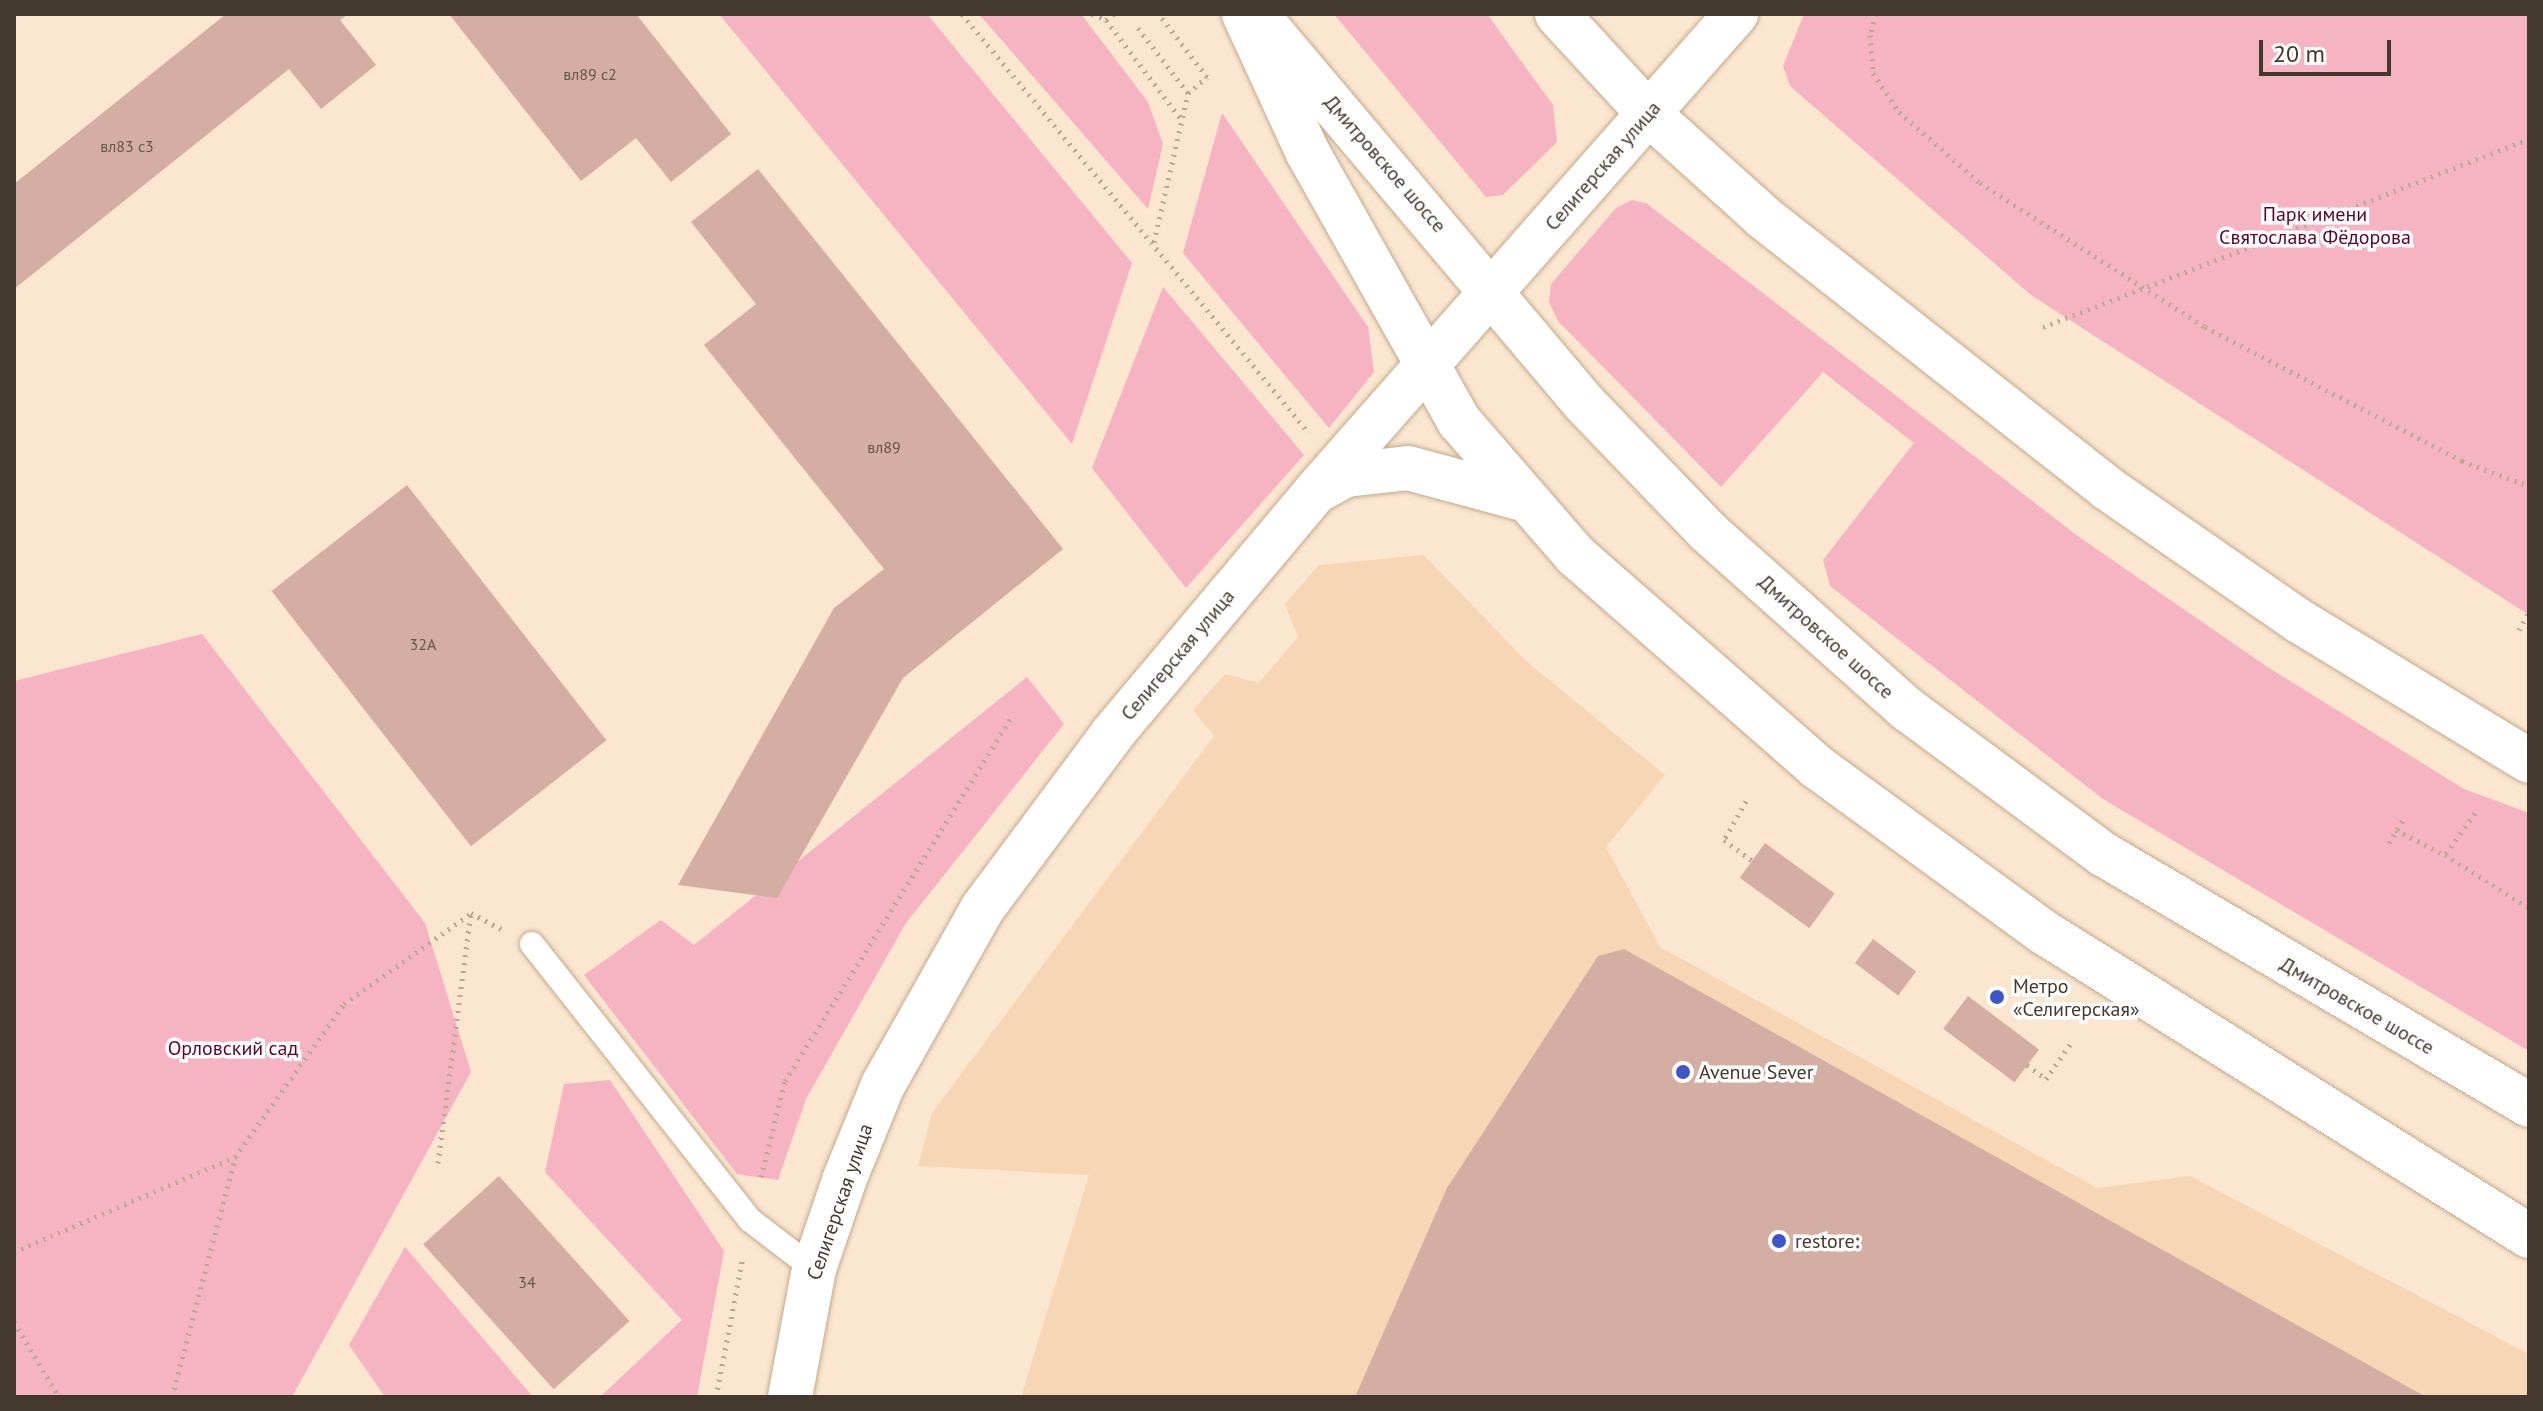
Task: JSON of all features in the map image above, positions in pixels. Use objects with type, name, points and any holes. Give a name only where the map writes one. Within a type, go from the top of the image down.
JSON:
[{"type":"street","points":[[1244,14],[1308,153],[1459,421],[1522,499],[1633,608],[1817,767],[2045,933],[2529,1236]]},
{"type":"street","name":"Дмитровское шоссе","points":[[1256,14],[1584,403],[1707,531],[1907,709],[2103,854],[2529,1105]]},
{"type":"street","points":[[1557,14],[1648,113],[1763,217],[2107,488],[2299,621],[2529,761]]},
{"type":"street","name":"Селигерская улица","points":[[790,1397],[814,1269],[883,1085],[982,909],[1113,733],[1315,492],[1494,293],[1736,14]]},
{"type":"street","points":[[1315,492],[1346,475],[1408,468],[1522,499]]},
{"type":"lane","points":[[532,944],[750,1220],[814,1269]]},
{"type":"path","points":[[962,14],[1320,446]]},
{"type":"path","points":[[1106,20],[1114,14]]},
{"type":"path","points":[[1154,242],[1188,93],[1207,77],[1159,14]]},
{"type":"path","points":[[1876,14],[1870,35],[1873,73],[1899,112],[1980,183],[2139,290],[2462,461],[2529,486]]},
{"type":"path","points":[[1095,15],[1106,20],[1181,120]]},
{"type":"path","points":[[1138,28],[1188,93]]},
{"type":"path","points":[[2043,327],[2529,139]]},
{"type":"path","points":[[2519,630],[2529,611]]},
{"type":"path","points":[[716,1397],[750,1220],[785,1081],[1011,718]]},
{"type":"path","points":[[1746,801],[1724,840],[1752,860]]},
{"type":"path","points":[[2445,855],[2475,813]]},
{"type":"path","points":[[2389,843],[2404,818]]},
{"type":"path","points":[[2396,830],[2445,855],[2529,908]]},
{"type":"path","points":[[471,913],[532,944]]},
{"type":"path","points":[[172,1397],[235,1157],[344,1004],[471,913]]},
{"type":"path","points":[[438,1163],[471,913]]},
{"type":"path","points":[[2027,1065],[2046,1079],[2071,1043]]},
{"type":"path","points":[[14,1252],[235,1157]]},
{"type":"path","points":[[14,1322],[59,1397]]},
{"type":"shaded area","points":[[1424,555],[1526,661],[1665,775],[1606,847],[1660,947],[2097,1188],[2190,1176],[2529,1354],[2529,1397],[1021,1397],[1089,1175],[918,1166],[932,1113],[1214,736],[1193,710],[1225,674],[1259,683],[1298,637],[1285,604],[1319,565]]},
{"type":"green space","points":[[719,14],[927,14],[1132,263],[1072,444]]},
{"type":"green space","points":[[979,14],[1081,14],[1148,102],[1163,144],[1148,209]]},
{"type":"green space","points":[[1334,14],[1487,14],[1553,105],[1557,142],[1503,195],[1486,197]]},
{"type":"green space","name":"Парк имени Святослава Фёдорова","points":[[1804,14],[2529,14],[2529,615],[2031,295],[1790,86],[1783,66]]},
{"type":"green space","points":[[1222,113],[1368,327],[1374,372],[1329,428],[1183,253]]},
{"type":"green space","points":[[1632,200],[1646,203],[2079,537],[2266,666],[2464,789],[2529,813],[2529,1051],[2103,799],[1830,586],[1823,560],[1914,443],[1823,372],[1721,487],[1558,321],[1549,302],[1551,284],[1616,208]]},
{"type":"green space","points":[[1163,287],[1304,455],[1186,588],[1092,468]]},
{"type":"green space","name":"Орловский сад","points":[[202,634],[425,923],[471,1072],[292,1397],[14,1397],[14,681]]},
{"type":"green space","points":[[1027,677],[1064,724],[906,923],[806,1099],[778,1180],[737,1174],[584,975],[661,920],[694,945]]},
{"type":"green space","points":[[610,1080],[724,1251],[697,1397],[600,1397],[682,1320],[545,1172],[564,1084]]},
{"type":"green space","points":[[405,1247],[533,1397],[385,1397],[349,1345]]},
{"type":"building","points":[[226,14],[348,14],[340,20],[376,65],[321,109],[289,69],[14,289],[14,184]]},
{"type":"building","points":[[449,14],[636,14],[731,134],[671,182],[636,138],[581,181]]},
{"type":"building","points":[[758,169],[1063,549],[903,678],[777,898],[678,885],[834,608],[884,569],[704,345],[756,304],[691,222]]},
{"type":"building","points":[[407,485],[606,740],[471,846],[271,591]]},
{"type":"building","points":[[1765,843],[1835,894],[1809,928],[1740,878]]},
{"type":"building","points":[[1873,939],[1916,971],[1898,995],[1855,963]]},
{"type":"building","name":"Avenue Sever","points":[[1624,949],[2426,1397],[1355,1397],[1447,1188],[1598,956]]},
{"type":"building","points":[[1968,996],[2039,1050],[2014,1082],[1943,1029]]},
{"type":"building","points":[[499,1176],[629,1321],[554,1389],[423,1244]]},
{"type":"place","name":"Метро «Селигерская»","points":[[1997,997]]},
{"type":"place","name":"Avenue Sever","points":[[1683,1072]]},
{"type":"place","name":"restore:","points":[[1779,1241]]}]
